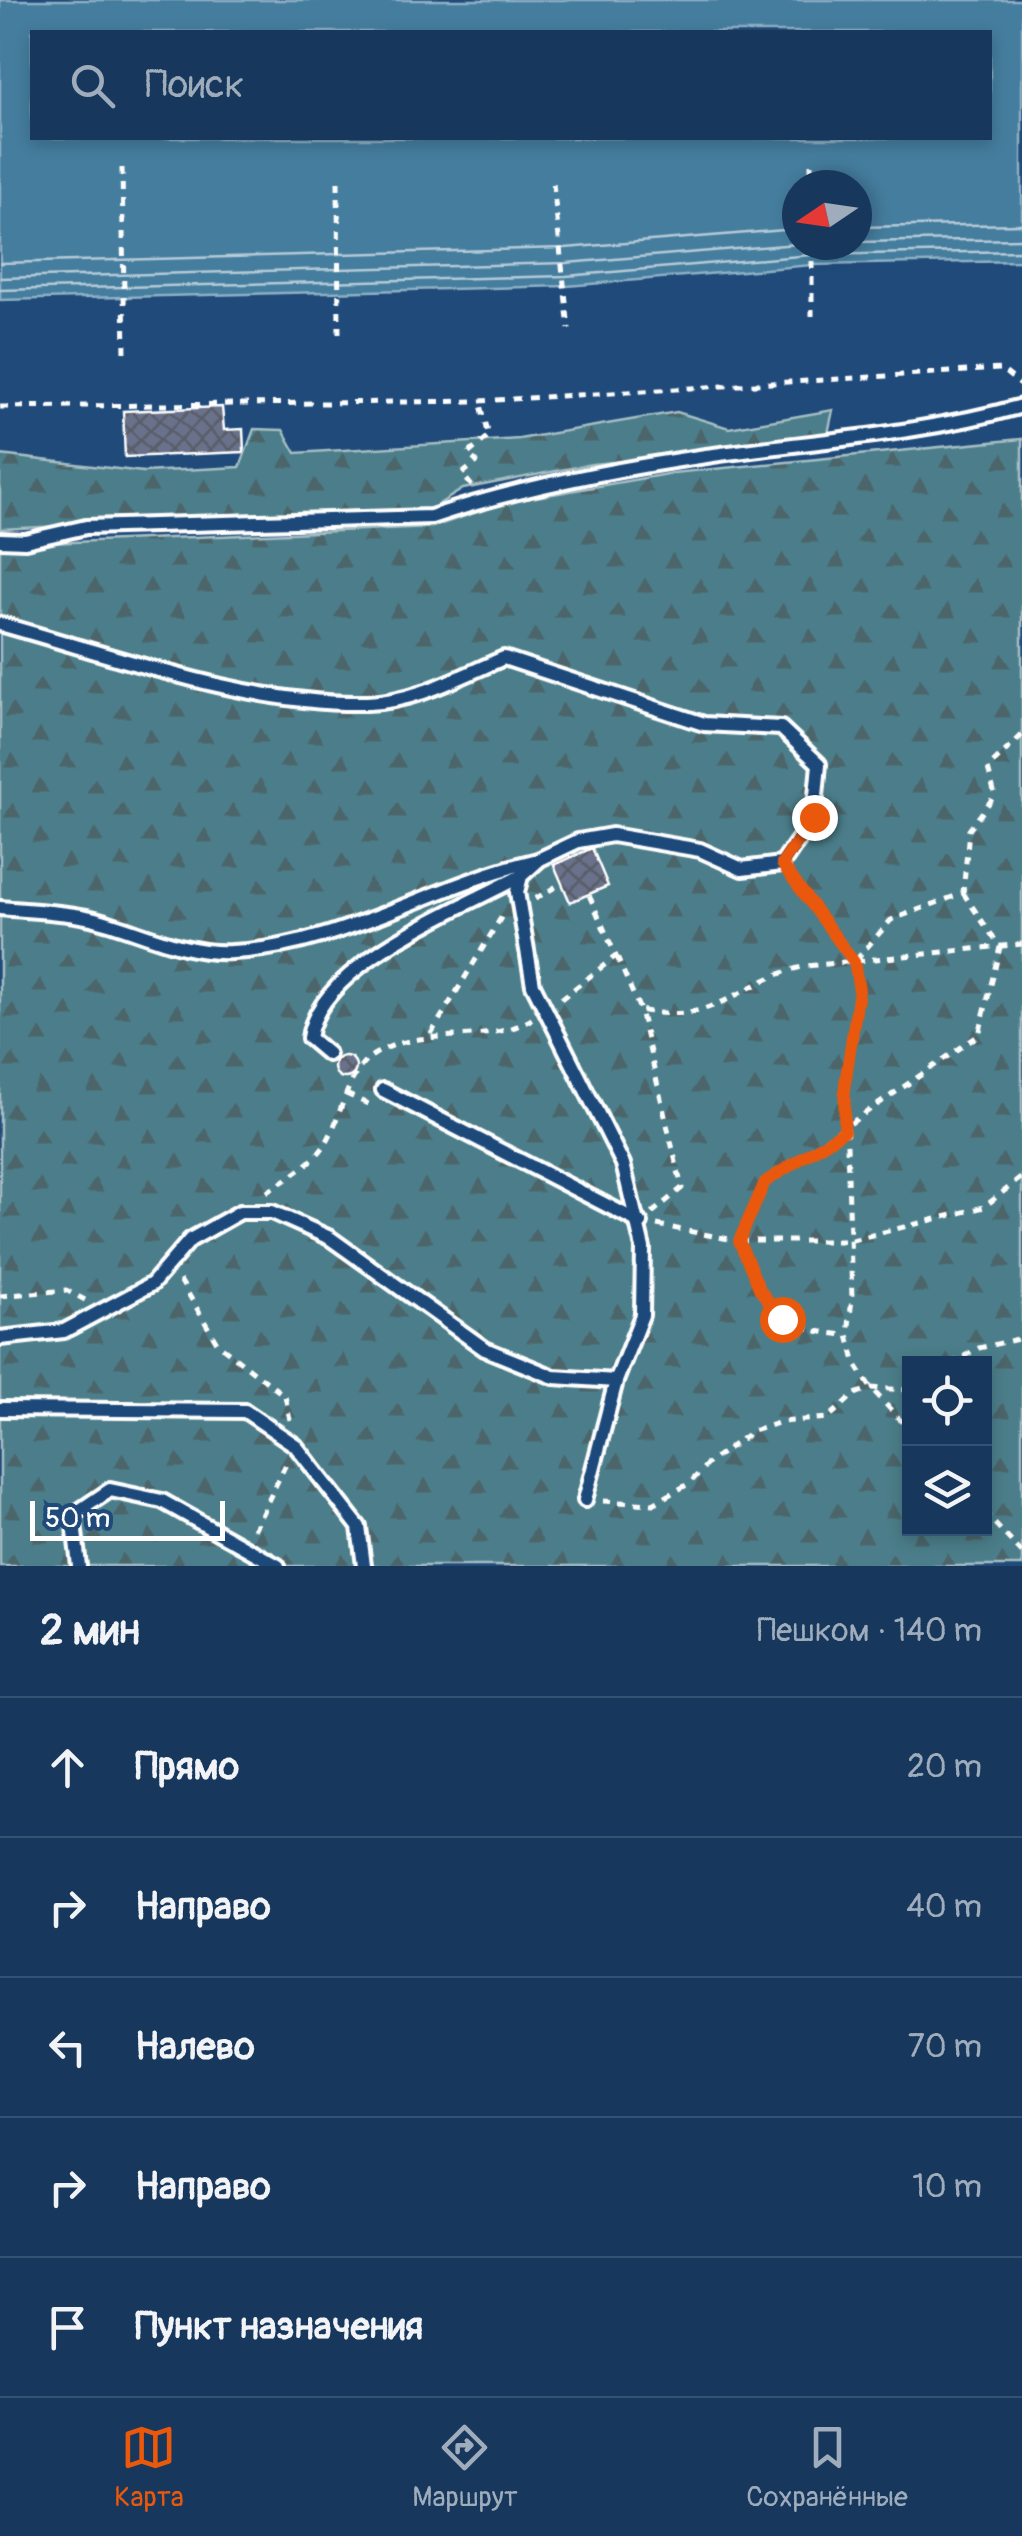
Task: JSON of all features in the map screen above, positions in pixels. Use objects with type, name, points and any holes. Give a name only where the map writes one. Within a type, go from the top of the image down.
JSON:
[{"type":"lane","points":[[0,540],[25,542],[86,528],[431,517],[482,500],[703,456],[887,435],[1022,406]]},
{"type":"lane","points":[[0,624],[112,660],[200,680],[368,703],[415,695],[504,658],[704,724],[781,728],[819,764],[814,817],[782,864],[742,869],[700,850],[612,834],[578,842],[540,859],[481,873],[302,944],[228,953],[154,940],[91,918],[0,908]]},
{"type":"lane","points":[[328,1054],[309,1038],[312,1018],[324,996],[358,965],[521,876],[540,859]]},
{"type":"lane","points":[[521,876],[517,892],[533,985],[623,1164],[640,1223],[642,1315],[616,1381],[585,1500]]},
{"type":"lane","points":[[383,1090],[640,1223]]},
{"type":"lane","points":[[0,1338],[64,1331],[152,1284],[190,1240],[240,1212],[272,1212],[330,1238],[485,1350],[554,1377],[616,1381]]},
{"type":"lane","points":[[0,1409],[246,1412],[295,1445],[359,1527],[364,1566]]},
{"type":"lane","points":[[80,1566],[73,1515],[110,1490],[162,1501],[278,1566]]},
{"type":"path","points":[[811,164],[811,170]]},
{"type":"path","points":[[122,168],[125,356]]},
{"type":"path","points":[[338,182],[339,340]]},
{"type":"path","points":[[553,184],[569,329]]},
{"type":"path","points":[[812,260],[812,316]]},
{"type":"path","points":[[0,407],[480,401],[1001,369],[1022,386]]},
{"type":"path","points":[[480,401],[489,436],[468,454],[478,462],[462,474],[482,500]]},
{"type":"path","points":[[848,1336],[816,1334],[782,1319],[760,1290],[739,1241],[765,1182],[979,1035],[1000,947],[962,893],[970,830],[995,795],[988,768],[1022,735]]},
{"type":"path","points":[[782,864],[854,962],[859,990],[845,1084],[844,1131],[850,1156],[846,1201],[852,1298],[848,1336],[856,1365],[902,1421]]},
{"type":"path","points":[[519,908],[562,883]]},
{"type":"path","points":[[430,1034],[517,892]]},
{"type":"path","points":[[854,962],[892,920],[962,893]]},
{"type":"path","points":[[640,1010],[670,1016],[710,1010],[784,971],[1022,944]]},
{"type":"path","points":[[616,956],[640,1010],[682,1188],[640,1223]]},
{"type":"path","points":[[240,1212],[323,1148],[346,1094],[372,1055]]},
{"type":"path","points":[[640,1223],[705,1231],[739,1241],[848,1241],[984,1206],[1022,1176]]},
{"type":"path","points":[[170,1264],[218,1344],[285,1396],[295,1445],[246,1547]]},
{"type":"path","points":[[0,1296],[66,1290],[104,1309]]},
{"type":"path","points":[[964,1356],[979,1348],[1022,1338]]},
{"type":"path","points":[[585,1500],[654,1504],[690,1483],[710,1462],[752,1432],[781,1422],[828,1418],[855,1394],[871,1388],[902,1390]]},
{"type":"path","points":[[992,1521],[1022,1553]]},
{"type":"green space","points":[[833,410],[826,443],[592,464],[463,489],[431,509],[0,529],[0,455],[143,472],[240,467],[254,429],[283,430],[296,453],[519,439],[677,412],[729,428]]},
{"type":"green space","points":[[1022,439],[1022,1566],[0,1566],[0,545],[433,527],[507,502],[673,473]]},
{"type":"water","points":[[0,0],[1022,0],[1022,261],[812,265],[567,286],[0,300]]},
{"type":"building","points":[[222,407],[224,430],[243,429],[244,452],[125,457],[123,411]]},
{"type":"building","points":[[592,848],[608,886],[570,902],[554,865]]},
{"type":"building","points":[[345,1056],[353,1059],[353,1075],[345,1078],[337,1075],[334,1067],[337,1059]]},
{"type":"route","points":[[782,1319],[760,1290],[739,1241],[765,1182],[844,1131],[845,1084],[859,990],[854,962],[782,864],[814,817]]}]
